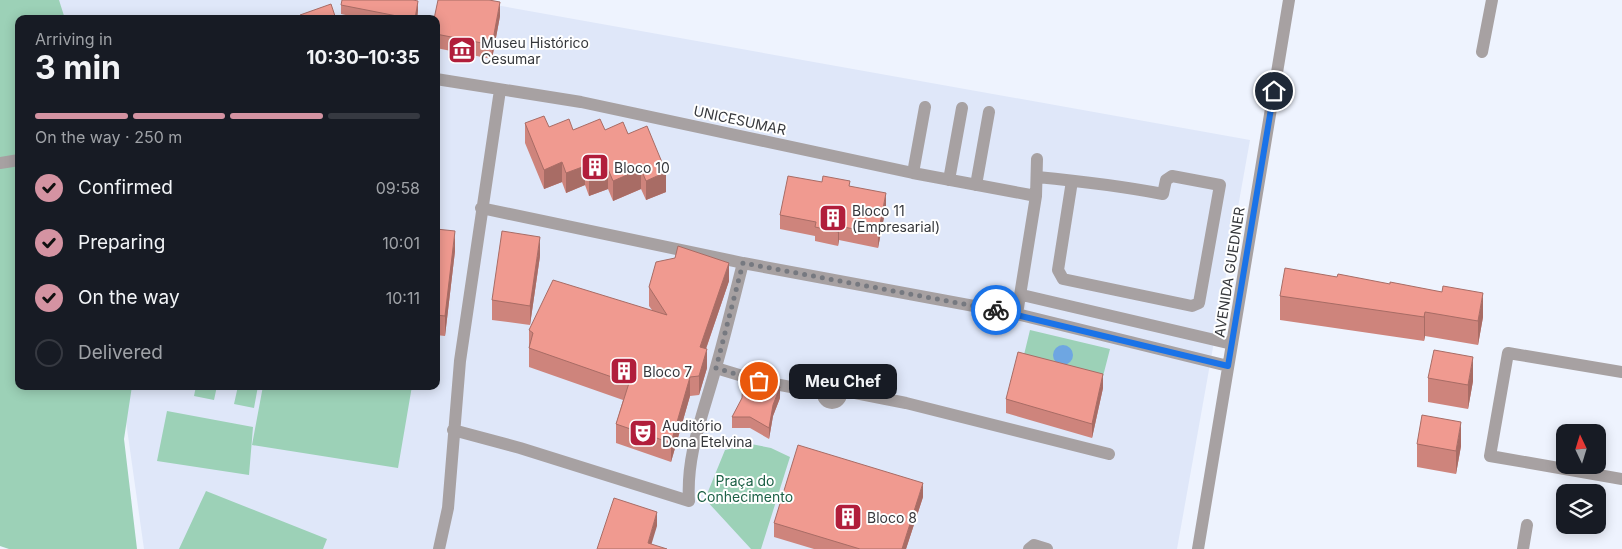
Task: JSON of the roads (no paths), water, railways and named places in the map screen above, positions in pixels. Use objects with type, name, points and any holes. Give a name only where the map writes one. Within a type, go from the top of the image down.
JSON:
[{"type":"street","name":"AVENIDA GUEDNER","points":[[1198,549],[1290,0]]},
{"type":"street","points":[[1482,52],[1492,0]]},
{"type":"street","name":"UNICESUMAR","points":[[440,80],[581,102],[913,174],[1036,196]]},
{"type":"street","points":[[439,549],[447,516],[460,360],[481,208],[500,90]]},
{"type":"street","points":[[913,174],[925,107]]},
{"type":"street","points":[[949,180],[962,108]]},
{"type":"street","points":[[976,185],[989,112]]},
{"type":"street","points":[[1017,314],[1022,295],[1036,196],[1036,159]]},
{"type":"street","points":[[0,162],[15,160]]},
{"type":"street","points":[[1037,177],[1072,181],[1162,194],[1166,180],[1172,176],[1220,185],[1199,303],[1192,306],[1063,279],[1058,270],[1072,181]]},
{"type":"street","points":[[481,208],[743,263],[1017,314],[1228,366]]},
{"type":"street","points":[[453,430],[520,448],[688,501],[688,482],[697,430],[716,368],[743,263]]},
{"type":"street","points":[[1022,295],[1232,344]]},
{"type":"street","points":[[1146,346],[1150,326]]},
{"type":"street","points":[[1622,372],[1508,353],[1490,456],[1622,479]]},
{"type":"street","points":[[716,368],[759,381],[823,393],[826,400],[834,403],[840,398],[840,390],[924,407],[1109,454]]},
{"type":"street","points":[[1523,549],[1527,525]]},
{"type":"street","points":[[1029,549],[1034,545],[1047,549]]},
{"type":"water","points":[[1063,345],[1070,348],[1073,355],[1070,362],[1063,365],[1056,362],[1053,355],[1056,348]]},
{"type":"place","name":"Museu Histórico Cesumar","points":[[462,50]]},
{"type":"place","name":"Bloco 10","points":[[595,167]]},
{"type":"place","name":"Bloco 11 (Empresarial)","points":[[833,218]]},
{"type":"place","name":"Bloco 7","points":[[624,371]]},
{"type":"place","name":"Meu Chef","points":[[759,381]]},
{"type":"place","name":"Auditório Dona Etelvina","points":[[643,433]]},
{"type":"place","name":"Bloco 8","points":[[848,517]]},
{"type":"park label","name":"Praça do Conhecimento","points":[[745,488]]}]
